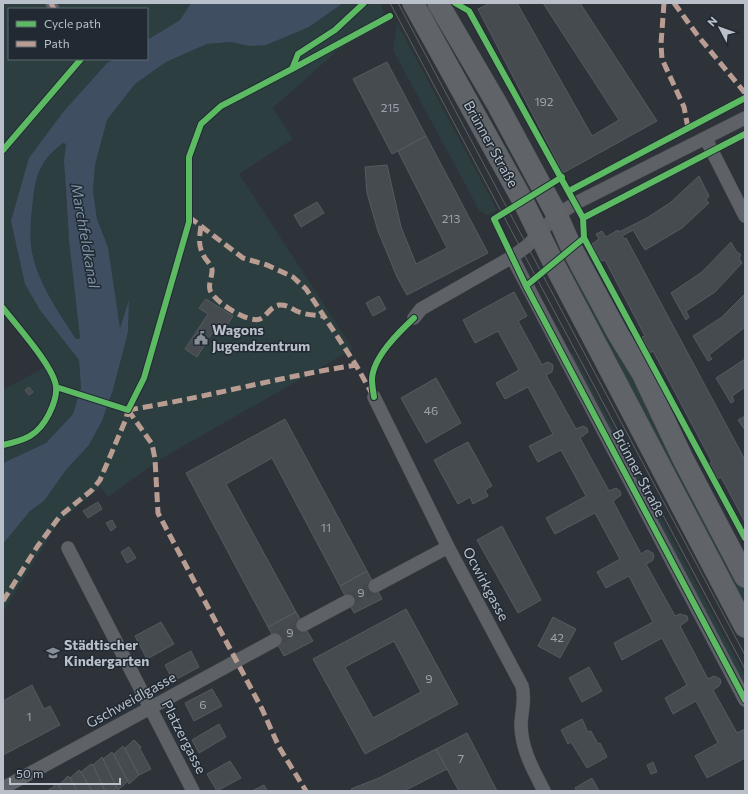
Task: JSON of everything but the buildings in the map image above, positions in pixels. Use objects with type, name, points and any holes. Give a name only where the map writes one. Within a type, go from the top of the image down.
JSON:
[{"type":"main road","name":"Brünner Straße","points":[[413,3],[523,201],[538,233],[745,627]]},
{"type":"main road","name":"Brünner Straße","points":[[438,3],[497,104],[557,215],[575,255],[618,334],[642,373],[683,459],[745,577]]},
{"type":"street","points":[[414,318],[421,309],[512,257],[527,246],[557,215],[576,203],[706,139],[745,118]]},
{"type":"street","points":[[706,139],[745,216]]},
{"type":"street","name":"Brünner Straße","points":[[512,257],[745,700]]},
{"type":"street","name":"Ocwirkgasse","points":[[374,397],[448,547],[522,686],[524,700],[521,724],[522,746],[544,791]]},
{"type":"street","points":[[375,586],[448,547]]},
{"type":"street","name":"Platzergasse","points":[[68,548],[193,791]]},
{"type":"street","points":[[304,625],[348,600]]},
{"type":"street","name":"Gschweidlgasse","points":[[3,788],[275,640]]},
{"type":"shaded area","points":[[3,3],[191,3],[180,20],[148,39],[148,8],[8,8],[8,60],[112,60],[107,63],[64,111],[11,221],[68,344],[79,360],[81,388],[73,414],[46,443],[3,463],[3,390],[49,365],[3,302]]},
{"type":"shaded area","points":[[343,3],[380,3],[388,22],[339,49],[273,108],[293,139],[239,174],[353,349],[159,460],[108,497],[101,487],[58,523],[3,612],[3,544],[30,511],[44,501],[66,470],[89,445],[102,421],[113,390],[128,332],[129,302],[120,329],[108,247],[97,219],[93,191],[95,165],[107,120],[135,84],[166,62],[207,44],[231,42],[249,46],[309,27]]},
{"type":"shaded area","points":[[397,23],[497,210],[487,215],[479,210],[393,50]]},
{"type":"shaded area","points":[[63,143],[66,144],[66,202],[80,324],[79,339],[76,339],[44,286],[35,264],[31,246],[30,233],[34,190],[38,175],[49,155]]},
{"type":"shaded area","points":[[570,267],[599,322],[618,348],[745,592],[745,612],[565,271]]},
{"type":"shaded area","points":[[573,353],[745,676],[745,688],[568,355]]},
{"type":"water","name":"Marchfeldkanal","points":[[191,3],[343,3],[309,27],[266,45],[249,46],[231,42],[207,44],[166,62],[135,84],[107,120],[95,165],[93,191],[97,219],[108,247],[120,328],[129,300],[128,332],[113,390],[102,421],[89,445],[66,470],[44,501],[30,511],[3,544],[3,463],[46,443],[73,414],[81,388],[79,360],[40,310],[25,284],[11,221],[29,158],[64,111],[107,63],[112,60],[148,60],[148,39],[180,20]],"holes":[[[63,143],[66,144],[64,161],[69,240],[79,339],[76,339],[44,286],[32,252],[32,206],[38,175],[49,155]]]},
{"type":"tunnel","points":[[348,601],[375,586]]},
{"type":"tunnel","points":[[275,640],[303,625]]},
{"type":"tram line","points":[[390,3],[745,669]]},
{"type":"tram line","points":[[398,3],[745,655]]},
{"type":"marked path","points":[[51,3],[54,8]]},
{"type":"marked path","points":[[664,3],[661,44],[662,59],[684,107],[688,128]]},
{"type":"marked path","points":[[674,3],[698,36],[745,93]]},
{"type":"marked path","points":[[189,217],[243,258],[267,265],[293,277],[306,289],[356,365],[371,392]]},
{"type":"marked path","points":[[201,226],[200,246],[212,269],[210,290],[213,295],[224,305],[240,315],[255,320],[262,318],[273,308],[279,305],[287,306],[305,314],[323,316]]},
{"type":"marked path","points":[[128,410],[185,400],[299,375],[356,365]]},
{"type":"marked path","points":[[128,410],[152,444],[155,459],[158,513],[262,709],[279,747],[306,791]]},
{"type":"marked path","points":[[3,601],[37,547],[60,516],[92,490],[100,480],[126,419],[128,410]]},
{"type":"cycle path","points":[[56,387],[128,410],[144,378],[189,222],[189,157],[201,124],[221,106],[292,69],[298,54],[335,30],[364,3]]},
{"type":"cycle path","points":[[455,3],[469,11],[583,218],[584,238],[745,538]]},
{"type":"cycle path","points":[[292,69],[390,16]]},
{"type":"cycle path","points":[[3,150],[80,60]]},
{"type":"cycle path","points":[[569,191],[745,98]]},
{"type":"cycle path","points":[[583,218],[745,134]]},
{"type":"cycle path","points":[[562,177],[494,219],[526,286],[745,700]]},
{"type":"cycle path","points":[[526,286],[584,238]]},
{"type":"cycle path","points":[[3,308],[42,358],[54,379],[56,387],[52,408],[40,427],[24,439],[3,445]]},
{"type":"cycle path","points":[[374,397],[372,379],[373,371],[377,362],[401,330],[414,318]]},
{"type":"place","name":"Wagons Jugendzentrum","points":[[201,338]]},
{"type":"place","name":"Städtischer Kindergarten","points":[[53,653]]}]
